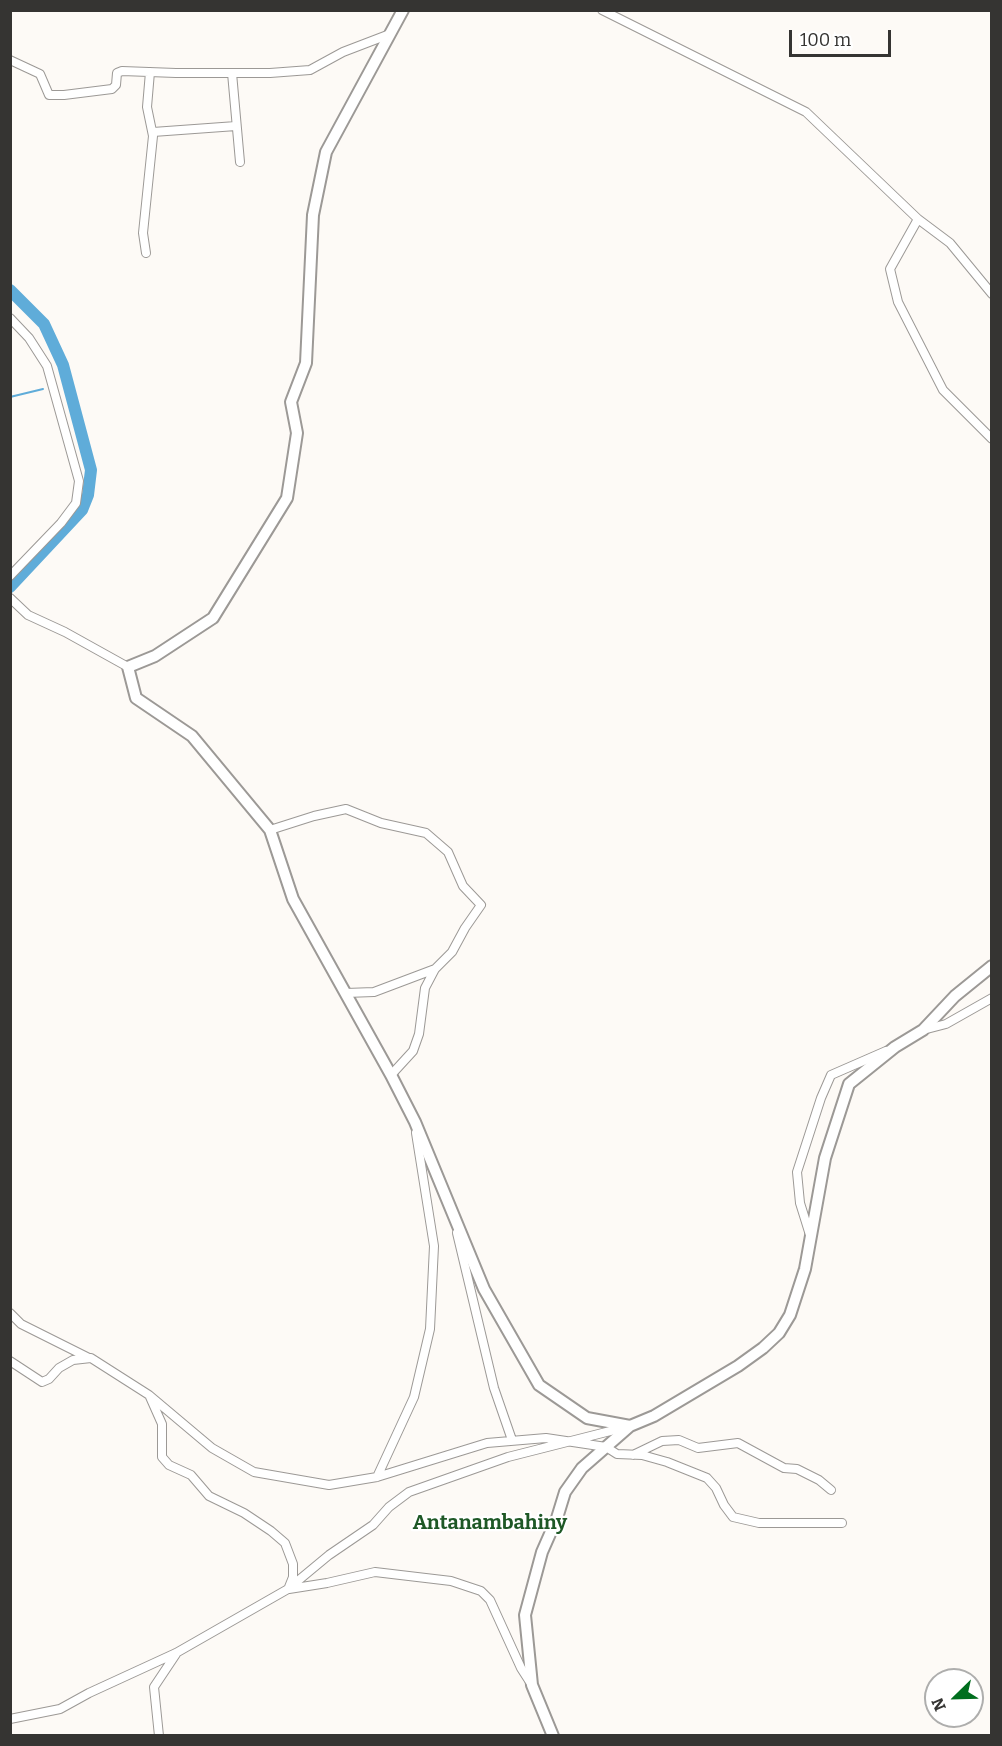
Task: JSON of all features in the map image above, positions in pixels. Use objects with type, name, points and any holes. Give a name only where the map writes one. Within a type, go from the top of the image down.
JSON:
[{"type":"street","points":[[128,668],[155,656],[213,618],[287,498],[297,433],[291,402],[306,363],[313,215],[326,152],[403,10]]},
{"type":"street","points":[[602,10],[806,112],[918,219],[950,243],[992,294]]},
{"type":"street","points":[[10,60],[40,74],[49,95],[64,95],[112,89],[116,85],[117,74],[122,71],[270,73],[310,70],[343,52],[390,34]]},
{"type":"street","points":[[146,253],[143,233],[153,150],[153,132],[147,107],[150,72]]},
{"type":"street","points":[[232,73],[240,162]]},
{"type":"street","points":[[153,132],[236,126]]},
{"type":"street","points":[[918,219],[890,269],[898,302],[943,390],[992,439]]},
{"type":"street","points":[[10,318],[29,338],[47,366],[80,481],[76,503],[62,523],[10,576]]},
{"type":"street","points":[[10,598],[28,615],[65,632],[128,668],[135,698],[192,736],[270,830],[293,899],[415,1122],[484,1289],[539,1385],[587,1418],[630,1425]]},
{"type":"street","points":[[270,830],[346,809],[381,823],[426,834],[448,852],[463,886],[481,905],[452,952],[435,969],[425,988],[419,1034],[413,1051],[391,1075]]},
{"type":"street","points":[[10,1719],[60,1709],[89,1693],[176,1653],[288,1589],[330,1555],[373,1525],[389,1507],[409,1492],[508,1457],[574,1441],[654,1416],[738,1366],[779,1334],[793,1306],[805,1269],[825,1158],[849,1084],[895,1047],[922,1030],[956,996],[992,966]]},
{"type":"street","points":[[346,993],[374,992],[435,969]]},
{"type":"street","points":[[922,1030],[946,1024],[992,998]]},
{"type":"street","points":[[811,1237],[800,1203],[797,1172],[821,1098],[831,1075],[895,1047]]},
{"type":"street","points":[[377,1477],[414,1397],[430,1329],[434,1246],[415,1122]]},
{"type":"street","points":[[453,1215],[494,1388],[512,1440]]},
{"type":"street","points":[[10,1313],[21,1324],[91,1358],[149,1395],[212,1448],[254,1472],[329,1485],[377,1477],[487,1443],[546,1438],[606,1447],[617,1454],[667,1462],[706,1478],[716,1488],[733,1517],[759,1523],[842,1523]]},
{"type":"street","points":[[10,1361],[42,1382],[49,1380],[59,1368],[73,1360],[91,1358]]},
{"type":"street","points":[[149,1395],[162,1424],[162,1457],[169,1465],[191,1475],[209,1496],[244,1513],[285,1543],[293,1564],[293,1577],[288,1589]]},
{"type":"street","points":[[532,1685],[525,1615],[542,1552],[565,1492],[582,1468],[630,1425]]},
{"type":"street","points":[[633,1455],[662,1441],[679,1440],[698,1448],[738,1443],[784,1468],[797,1469],[819,1480],[831,1490]]},
{"type":"street","points":[[288,1589],[375,1572],[451,1581],[482,1592],[490,1600],[521,1668],[532,1685],[553,1736]]},
{"type":"street","points":[[159,1736],[154,1687],[176,1653]]},
{"type":"waterway","points":[[10,290],[44,324],[63,365],[91,470],[88,495],[82,510],[10,587]]},
{"type":"waterway","points":[[10,397],[43,389]]},
{"type":"district","name":"Antanambahiny","points":[[490,1523]]}]
